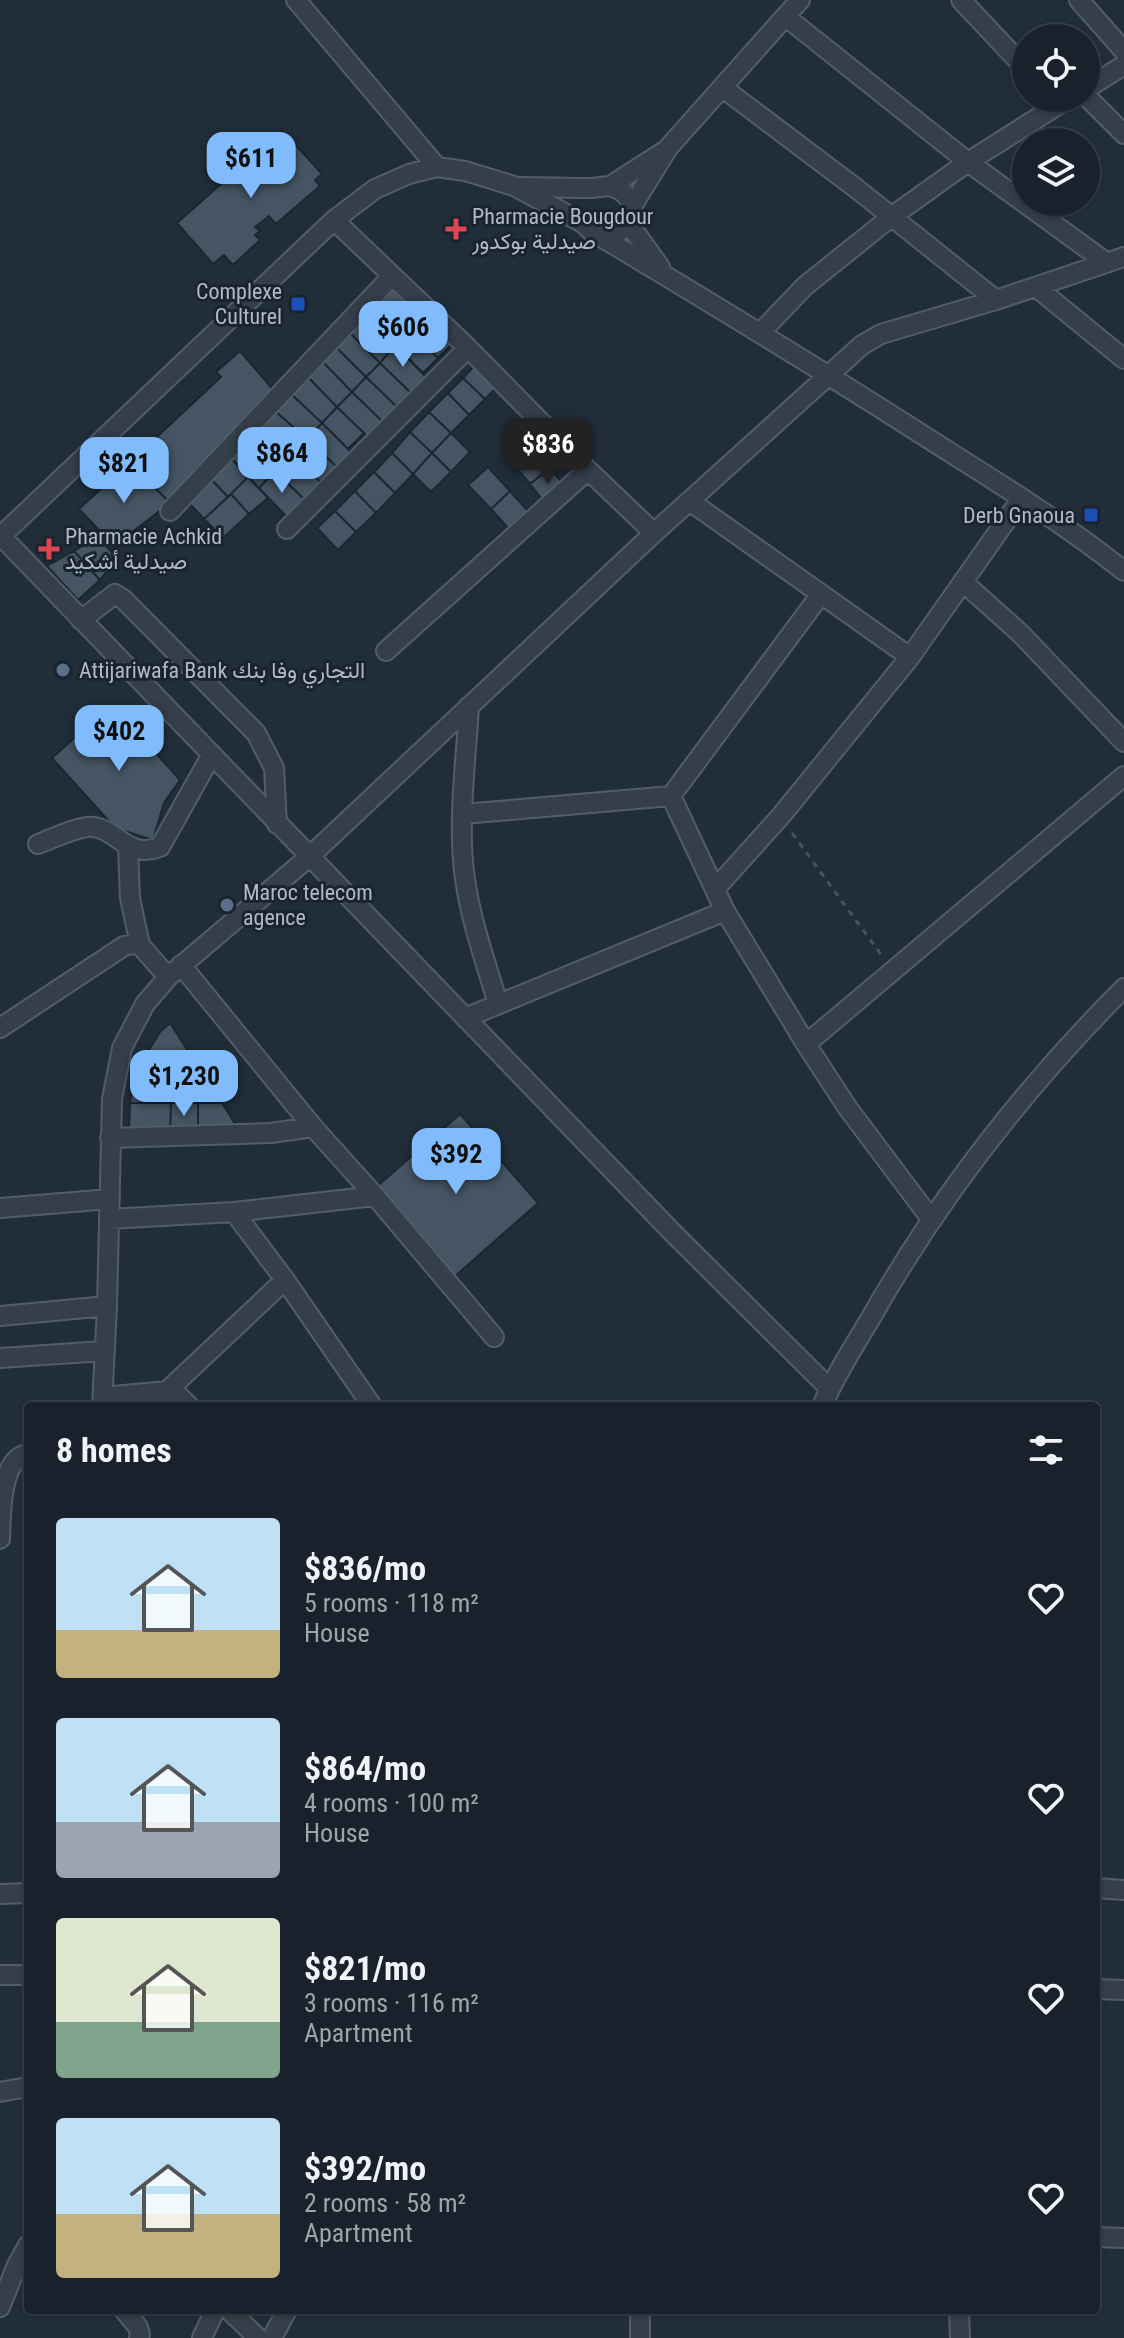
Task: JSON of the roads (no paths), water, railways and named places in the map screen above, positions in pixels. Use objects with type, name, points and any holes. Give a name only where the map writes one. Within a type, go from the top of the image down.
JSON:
[{"type":"street","points":[[296,0],[437,167]]},
{"type":"street","points":[[601,237],[617,235],[668,148],[800,0]]},
{"type":"street","points":[[961,0],[1012,54]]},
{"type":"street","points":[[1079,0],[1124,51]]},
{"type":"street","points":[[786,17],[968,162],[1116,260]]},
{"type":"street","points":[[1100,80],[1124,65]]},
{"type":"street","points":[[723,88],[996,300]]},
{"type":"street","points":[[1100,110],[1124,134]]},
{"type":"street","points":[[760,333],[805,286],[891,217],[1042,112]]},
{"type":"street","points":[[583,223],[583,199],[668,148]]},
{"type":"street","points":[[1124,571],[1081,537],[1022,498],[760,333],[594,234],[583,223],[514,186],[465,171],[437,167],[409,174],[375,189],[334,220],[0,537],[685,1245],[826,1397],[900,1266],[931,1219],[1018,1104],[1124,988]]},
{"type":"street","points":[[514,186],[603,187],[624,194],[630,216],[666,276]]},
{"type":"street","points":[[334,220],[654,533]]},
{"type":"street","points":[[185,1402],[167,1391],[103,1401],[112,1099],[122,1048],[145,1004],[175,971],[309,857],[654,533],[862,345],[881,334],[1116,260]]},
{"type":"street","points":[[170,511],[392,276]]},
{"type":"street","points":[[1036,287],[1124,359]]},
{"type":"street","points":[[287,529],[468,348]]},
{"type":"street","points":[[386,651],[588,470]]},
{"type":"street","points":[[715,889],[780,817],[910,657],[1022,498]]},
{"type":"street","points":[[691,502],[910,657]]},
{"type":"street","points":[[963,582],[1020,633],[1124,742]]},
{"type":"street","points":[[81,620],[108,597],[115,594],[123,599],[256,733],[274,768],[277,824]]},
{"type":"street","points":[[463,814],[671,796],[821,594]]},
{"type":"street","points":[[469,706],[462,842],[465,879],[498,1004]]},
{"type":"street","points":[[38,844],[87,827],[98,827],[128,846],[146,852],[160,847],[211,756]]},
{"type":"street","points":[[806,1044],[1124,776]]},
{"type":"street","points":[[671,796],[725,911],[806,1044],[847,1107],[931,1219]]},
{"type":"street","points":[[128,846],[130,898],[140,945]]},
{"type":"street","points":[[465,1018],[725,911]]},
{"type":"street","points":[[0,1028],[124,946],[140,945],[175,971],[375,1196],[494,1337]]},
{"type":"street","points":[[110,1138],[271,1133],[313,1127]]},
{"type":"street","points":[[109,1219],[234,1212],[375,1196]]},
{"type":"street","points":[[0,1208],[110,1199]]},
{"type":"street","points":[[234,1212],[369,1402]]},
{"type":"street","points":[[167,1391],[285,1280]]},
{"type":"street","points":[[0,1316],[107,1306]]},
{"type":"street","points":[[0,1358],[104,1351]]},
{"type":"street","points":[[0,1539],[0,1491],[9,1464],[24,1455]]},
{"type":"street","points":[[1100,1888],[1124,1890]]},
{"type":"street","points":[[0,1894],[24,1893]]},
{"type":"street","points":[[0,1975],[24,1975]]},
{"type":"street","points":[[1100,1989],[1124,1990]]},
{"type":"street","points":[[0,2092],[24,2088]]},
{"type":"street","points":[[1100,2237],[1124,2238]]},
{"type":"street","points":[[0,2307],[8,2265],[24,2249]]},
{"type":"street","points":[[127,2314],[138,2327],[139,2338]]},
{"type":"street","points":[[202,2338],[213,2314]]},
{"type":"street","points":[[233,2314],[258,2338]]},
{"type":"street","points":[[272,2338],[285,2314]]},
{"type":"street","points":[[640,2314],[640,2338]]},
{"type":"street","points":[[959,2314],[960,2338]]},
{"type":"place","name":"Pharmacie Bougdour صيدلية بوكدور","points":[[456,229]]},
{"type":"place","name":"Complexe Culturel","points":[[298,304]]},
{"type":"place","name":"Derb Gnaoua","points":[[1091,515]]},
{"type":"place","name":"Pharmacie Achkid صيدلية أشكيد","points":[[49,549]]},
{"type":"place","name":"Attijariwafa Bank التجاري وفا بنك","points":[[63,670]]},
{"type":"place","name":"Maroc telecom agence","points":[[227,905]]}]
